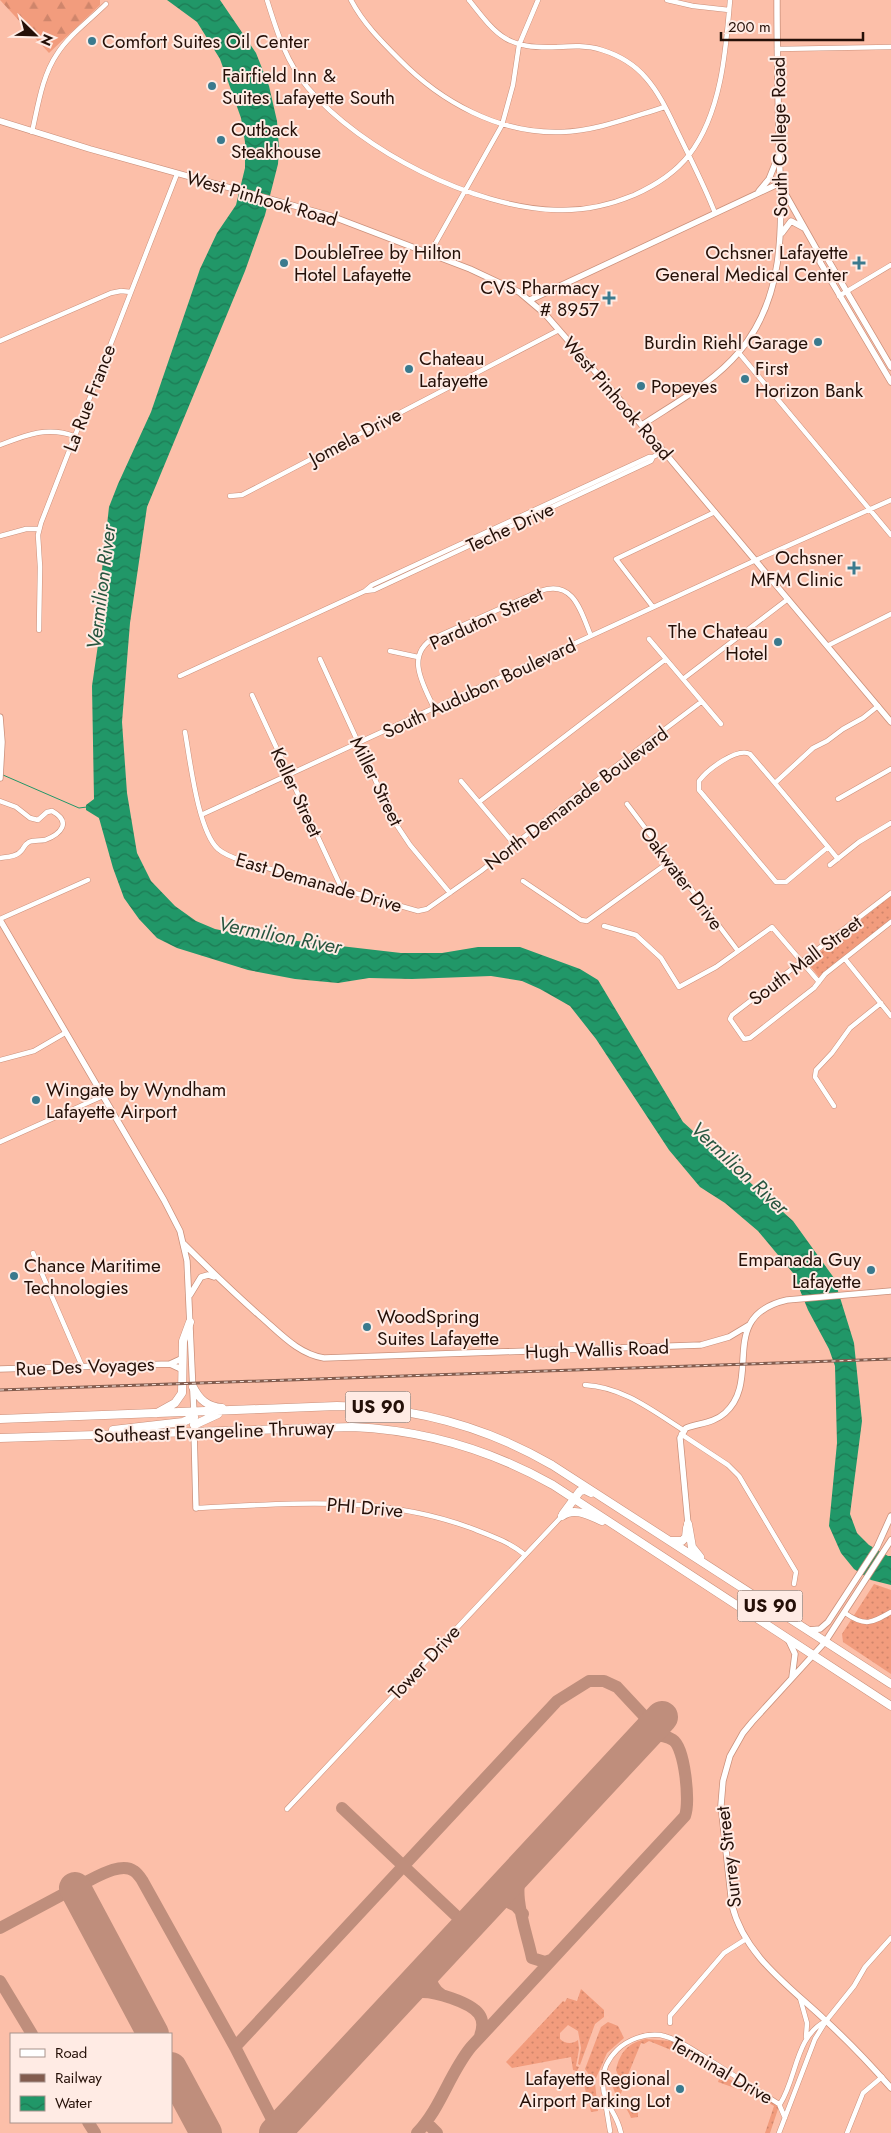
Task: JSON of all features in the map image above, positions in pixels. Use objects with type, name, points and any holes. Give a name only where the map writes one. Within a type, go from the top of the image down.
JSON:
[{"type":"highway","points":[[155,1414],[175,1403],[182,1393],[183,1341],[190,1322]]},
{"type":"highway","points":[[193,1387],[198,1397],[211,1405],[256,1409]]},
{"type":"highway","name":"US 90","points":[[0,1419],[155,1414],[194,1422],[230,1411],[320,1406],[369,1406],[439,1417],[484,1432],[523,1448],[552,1464],[601,1498],[891,1684]]},
{"type":"highway","points":[[84,1435],[140,1426],[194,1422],[230,1411]]},
{"type":"highway","name":"Southeast Evangeline Thruway","points":[[0,1438],[84,1435],[194,1422],[382,1429],[462,1445],[505,1460],[574,1498],[891,1706]]},
{"type":"highway","points":[[562,1516],[574,1498],[583,1490],[601,1498]]},
{"type":"highway","points":[[589,1509],[588,1500],[601,1498]]},
{"type":"highway","points":[[562,1516],[569,1512],[579,1512],[624,1531]]},
{"type":"highway","points":[[668,1540],[678,1542],[685,1538],[688,1524]]},
{"type":"highway","points":[[688,1524],[695,1552],[715,1570]]},
{"type":"main road","name":"South College Road","points":[[642,425],[710,380],[739,352],[762,317],[771,292],[778,264],[780,235],[777,0]]},
{"type":"main road","name":"West Pinhook Road","points":[[0,121],[177,174],[331,216],[500,281],[530,300],[559,330],[642,425],[890,720]]},
{"type":"main road","points":[[755,195],[769,179],[779,152]]},
{"type":"main road","points":[[530,300],[780,183],[821,257],[820,262],[891,382]]},
{"type":"main road","points":[[780,235],[791,221],[806,230]]},
{"type":"main road","points":[[821,257],[827,258],[891,367]]},
{"type":"main road","points":[[0,717],[2,761],[0,778]]},
{"type":"main road","points":[[0,920],[175,1219],[184,1243],[188,1271],[196,1508]]},
{"type":"main road","name":"Hugh Wallis Road","points":[[184,1243],[217,1278],[295,1346],[311,1355],[324,1358],[701,1345],[728,1338],[749,1325],[759,1313],[772,1304],[798,1298],[891,1291]]},
{"type":"main road","points":[[189,1297],[201,1277],[208,1275],[217,1278]]},
{"type":"main road","points":[[688,1524],[679,1443],[682,1432],[689,1427],[713,1421],[732,1405],[741,1384],[742,1347],[749,1325]]},
{"type":"main road","points":[[728,1338],[737,1340],[742,1347]]},
{"type":"main road","points":[[170,1364],[183,1358]]},
{"type":"main road","points":[[170,1364],[182,1370]]},
{"type":"main road","name":"Rue Des Voyages","points":[[0,1369],[170,1364]]},
{"type":"main road","points":[[807,1630],[815,1631],[824,1626],[877,1547],[891,1516]]},
{"type":"main road","name":"Surrey Street","points":[[891,1540],[826,1642],[743,1733],[730,1756],[723,1781],[721,1805],[730,1897],[735,1918],[746,1940],[765,1964],[826,2021],[891,2088]]},
{"type":"main road","points":[[787,1637],[795,1654],[791,1680]]},
{"type":"street","points":[[267,0],[284,51],[301,79],[320,100],[345,122],[389,154],[417,170],[466,190],[505,203],[546,210],[590,208],[621,200],[649,188],[664,178],[688,155],[705,125],[713,106],[721,70],[730,0]]},
{"type":"street","points":[[351,0],[364,22],[381,42],[428,87],[454,104],[502,124],[541,131],[578,131],[665,107]]},
{"type":"street","points":[[469,0],[493,30],[519,45],[538,47],[585,46],[608,52],[638,70],[665,107],[715,213]]},
{"type":"street","points":[[430,253],[502,124],[513,85],[519,45],[538,0]]},
{"type":"street","points":[[667,0],[686,5],[729,10]]},
{"type":"street","points":[[32,132],[46,80],[58,52],[106,4]]},
{"type":"street","points":[[777,49],[891,47]]},
{"type":"street","name":"La Rue France","points":[[39,630],[39,529],[177,174]]},
{"type":"street","points":[[839,296],[891,265]]},
{"type":"street","points":[[0,341],[111,293],[131,292]]},
{"type":"street","name":"Jomela Drive","points":[[230,496],[242,495],[559,330]]},
{"type":"street","points":[[739,352],[891,535]]},
{"type":"street","points":[[0,445],[46,430],[74,436]]},
{"type":"street","name":"Teche Drive","points":[[180,676],[364,591],[372,584],[444,554],[664,451]]},
{"type":"street","name":"South Audubon Boulevard","points":[[201,815],[653,607],[891,500]]},
{"type":"street","points":[[653,607],[616,559],[715,512]]},
{"type":"street","points":[[0,536],[26,529],[39,529]]},
{"type":"street","name":"Parduton Street","points":[[434,708],[419,676],[417,667],[418,657],[424,646],[434,638],[540,590],[550,588],[561,589],[573,598],[591,636]]},
{"type":"street","points":[[683,679],[788,599]]},
{"type":"street","points":[[828,646],[891,614]]},
{"type":"street","points":[[649,638],[721,724]]},
{"type":"street","name":"Parduton Street","points":[[390,651],[418,657]]},
{"type":"street","name":"Miller Street","points":[[320,659],[400,830],[450,893]]},
{"type":"street","points":[[479,802],[666,659]]},
{"type":"street","name":"Keller Street","points":[[252,695],[342,889]]},
{"type":"street","name":"North Demanade Boulevard","points":[[450,893],[701,702]]},
{"type":"street","points":[[775,783],[813,748],[827,742],[878,706]]},
{"type":"street","name":"East Demanade Drive","points":[[185,732],[201,815],[213,844],[221,852],[246,862],[418,911],[427,909],[450,893]]},
{"type":"street","points":[[828,847],[788,881],[783,883],[776,882],[699,790],[698,784],[701,777],[724,760],[744,752],[750,754],[838,858]]},
{"type":"street","points":[[838,799],[891,769]]},
{"type":"street","points":[[461,781],[514,844]]},
{"type":"street","points":[[0,801],[16,807],[33,820],[38,820],[47,812],[52,811],[62,819],[63,824],[62,829],[55,835],[47,839],[28,842],[15,855],[0,858]]},
{"type":"street","name":"Oakwater Drive","points":[[627,804],[738,951]]},
{"type":"street","points":[[830,865],[864,839],[891,823]]},
{"type":"street","points":[[523,881],[580,920],[587,921],[669,862]]},
{"type":"street","points":[[0,920],[88,880]]},
{"type":"street","name":"South Mall Street","points":[[819,982],[750,1038],[744,1039],[730,1021],[731,1017],[801,961],[806,960],[891,893]]},
{"type":"street","points":[[604,926],[636,935],[661,958],[679,986],[716,967],[772,927],[819,982],[825,974],[891,922]]},
{"type":"street","points":[[845,959],[891,1016]]},
{"type":"street","points":[[834,1106],[815,1077],[816,1070],[832,1053],[850,1028],[880,1003]]},
{"type":"street","points":[[0,1060],[34,1051],[65,1033]]},
{"type":"street","points":[[0,1142],[103,1096]]},
{"type":"street","points":[[33,1253],[82,1366]]},
{"type":"street","points":[[585,1385],[602,1387],[627,1396],[728,1465],[739,1476],[796,1572],[794,1584]]},
{"type":"street","name":"PHI Drive","points":[[196,1508],[323,1503],[389,1507],[420,1512],[458,1523],[500,1540],[525,1555]]},
{"type":"street","name":"Tower Drive","points":[[287,1809],[562,1516]]},
{"type":"street","points":[[845,1613],[854,1620],[872,1622],[891,1612]]},
{"type":"street","points":[[779,2133],[813,2043],[826,2021],[854,1986],[867,1964],[891,1938]]},
{"type":"street","points":[[670,2023],[670,2016],[724,1953],[746,1940]]},
{"type":"street","points":[[800,1996],[807,2023],[806,2041]]},
{"type":"street","points":[[780,2104],[806,2041],[816,2027],[826,2021]]},
{"type":"street","name":"Terminal Drive","points":[[610,2131],[604,2100],[604,2070],[621,2046],[634,2039],[658,2035],[679,2042],[780,2104],[785,2118]]},
{"type":"street","points":[[847,2133],[863,2093],[882,2077]]},
{"type":"street","points":[[604,2100],[619,2120],[621,2133]]},
{"type":"green space","points":[[0,0],[100,0],[100,5],[49,53]]},
{"type":"green space","points":[[891,896],[891,920],[819,977],[807,962]]},
{"type":"green space","points":[[874,1584],[891,1590],[891,1674],[843,1642],[842,1634]]},
{"type":"green space","points":[[581,1989],[604,2010],[604,2017],[595,2024],[580,2065],[578,2064],[581,2048],[578,2031],[568,2025],[560,2033],[560,2039],[564,2042],[571,2043],[578,2040],[579,2049],[576,2066],[579,2067],[577,2071],[573,2070],[571,2057],[512,2068],[506,2062],[563,2001],[565,2002],[567,1998],[577,2001]]},
{"type":"green space","points":[[608,2022],[618,2026],[624,2038],[607,2053],[596,2078],[592,2079],[585,2069],[601,2027]]},
{"type":"green space","points":[[646,2039],[672,2041],[720,2070],[649,2041],[644,2044],[641,2043],[625,2082],[619,2078],[616,2070],[620,2058],[626,2049],[634,2043]]},
{"type":"green space","points":[[584,2071],[590,2080],[595,2083],[598,2111],[591,2112],[584,2085],[576,2086],[575,2080]]},
{"type":"green space","points":[[614,2075],[624,2085],[620,2096],[626,2100],[625,2104],[638,2111],[638,2117],[631,2118],[615,2092],[613,2087]]},
{"type":"green space","points":[[720,2076],[742,2084],[779,2106],[770,2133],[765,2133],[774,2106],[757,2096],[718,2082]]},
{"type":"water","points":[[167,0],[220,0],[256,53],[269,86],[277,121],[279,148],[278,164],[265,215],[245,271],[147,507],[130,623],[122,722],[127,793],[137,853],[151,881],[175,906],[196,921],[215,929],[245,935],[401,953],[442,953],[478,947],[520,947],[580,969],[598,980],[683,1122],[793,1221],[834,1278],[854,1343],[862,1421],[850,1514],[857,1533],[869,1545],[891,1556],[891,1585],[871,1580],[854,1569],[841,1553],[829,1526],[837,1443],[835,1366],[829,1349],[808,1310],[793,1273],[758,1231],[725,1203],[700,1187],[669,1150],[596,1039],[570,1006],[522,981],[491,976],[412,979],[369,978],[338,983],[295,979],[248,970],[177,948],[157,938],[139,919],[124,898],[113,868],[99,818],[86,810],[86,805],[94,799],[92,686],[100,631],[102,570],[109,507],[151,412],[200,269],[217,233],[236,205],[245,168],[245,142],[241,118],[220,59],[197,22]]},
{"type":"waterway","points":[[3,775],[79,808],[87,807]]},
{"type":"taxiway","points":[[235,2047],[557,1701],[589,1681],[604,1681],[617,1687],[645,1717],[646,1734],[667,1737],[677,1745],[681,1753],[687,1788],[685,1816],[471,2047],[463,2057],[439,2102],[417,2133]]},
{"type":"taxiway","points":[[342,1808],[467,1926]]},
{"type":"taxiway","points":[[524,1865],[518,1887],[520,1911],[532,1958],[545,1962],[551,1960]]},
{"type":"taxiway","points":[[67,1893],[71,1892],[78,1895],[82,1884],[115,1869],[129,1868],[138,1875],[235,2047],[279,2133]]},
{"type":"taxiway","points":[[0,1928],[73,1889]]},
{"type":"taxiway","points":[[487,1905],[504,1900],[516,1906],[523,1914]]},
{"type":"taxiway","points":[[433,1963],[431,1981],[442,1995]]},
{"type":"taxiway","points":[[0,1981],[31,2033]]},
{"type":"taxiway","points":[[398,2000],[411,1994],[426,1992],[442,1995],[468,2005],[482,2019],[480,2036]]},
{"type":"taxiway","points":[[89,2123],[95,2133]]},
{"type":"taxiway","points":[[424,2125],[429,2125],[437,2133]]},
{"type":"runway","points":[[275,2133],[662,1717]]},
{"type":"runway","points":[[75,1888],[152,2033]]},
{"type":"runway","points":[[172,2070],[206,2133]]},
{"type":"railway","points":[[0,1390],[891,1359]]},
{"type":"place","name":"Comfort Suites Oil Center","points":[[92,41]]},
{"type":"place","name":"Fairfield Inn & Suites Lafayette South","points":[[212,86]]},
{"type":"place","name":"Outback Steakhouse","points":[[221,140]]},
{"type":"place","name":"DoubleTree by Hilton Hotel Lafayette","points":[[284,263]]},
{"type":"place","name":"Ochsner Lafayette General Medical Center","points":[[859,263]]},
{"type":"place","name":"CVS Pharmacy # 8957","points":[[609,298]]},
{"type":"place","name":"Burdin Riehl Garage","points":[[818,342]]},
{"type":"place","name":"Chateau Lafayette","points":[[409,369]]},
{"type":"place","name":"First Horizon Bank","points":[[745,379]]},
{"type":"place","name":"Popeyes","points":[[641,386]]},
{"type":"place","name":"Ochsner MFM Clinic","points":[[854,568]]},
{"type":"place","name":"The Chateau Hotel","points":[[778,642]]},
{"type":"place","name":"Wingate by Wyndham Lafayette Airport","points":[[36,1100]]},
{"type":"place","name":"Empanada Guy Lafayette","points":[[871,1270]]},
{"type":"place","name":"Chance Maritime Technologies","points":[[14,1276]]},
{"type":"place","name":"WoodSpring Suites Lafayette","points":[[367,1327]]},
{"type":"place","name":"Lafayette Regional Airport Parking Lot","points":[[680,2089]]},
{"type":"water label","name":"Vermilion River","points":[[101,587]]},
{"type":"water label","name":"Vermilion River","points":[[280,935]]},
{"type":"water label","name":"Vermilion River","points":[[740,1168]]}]
